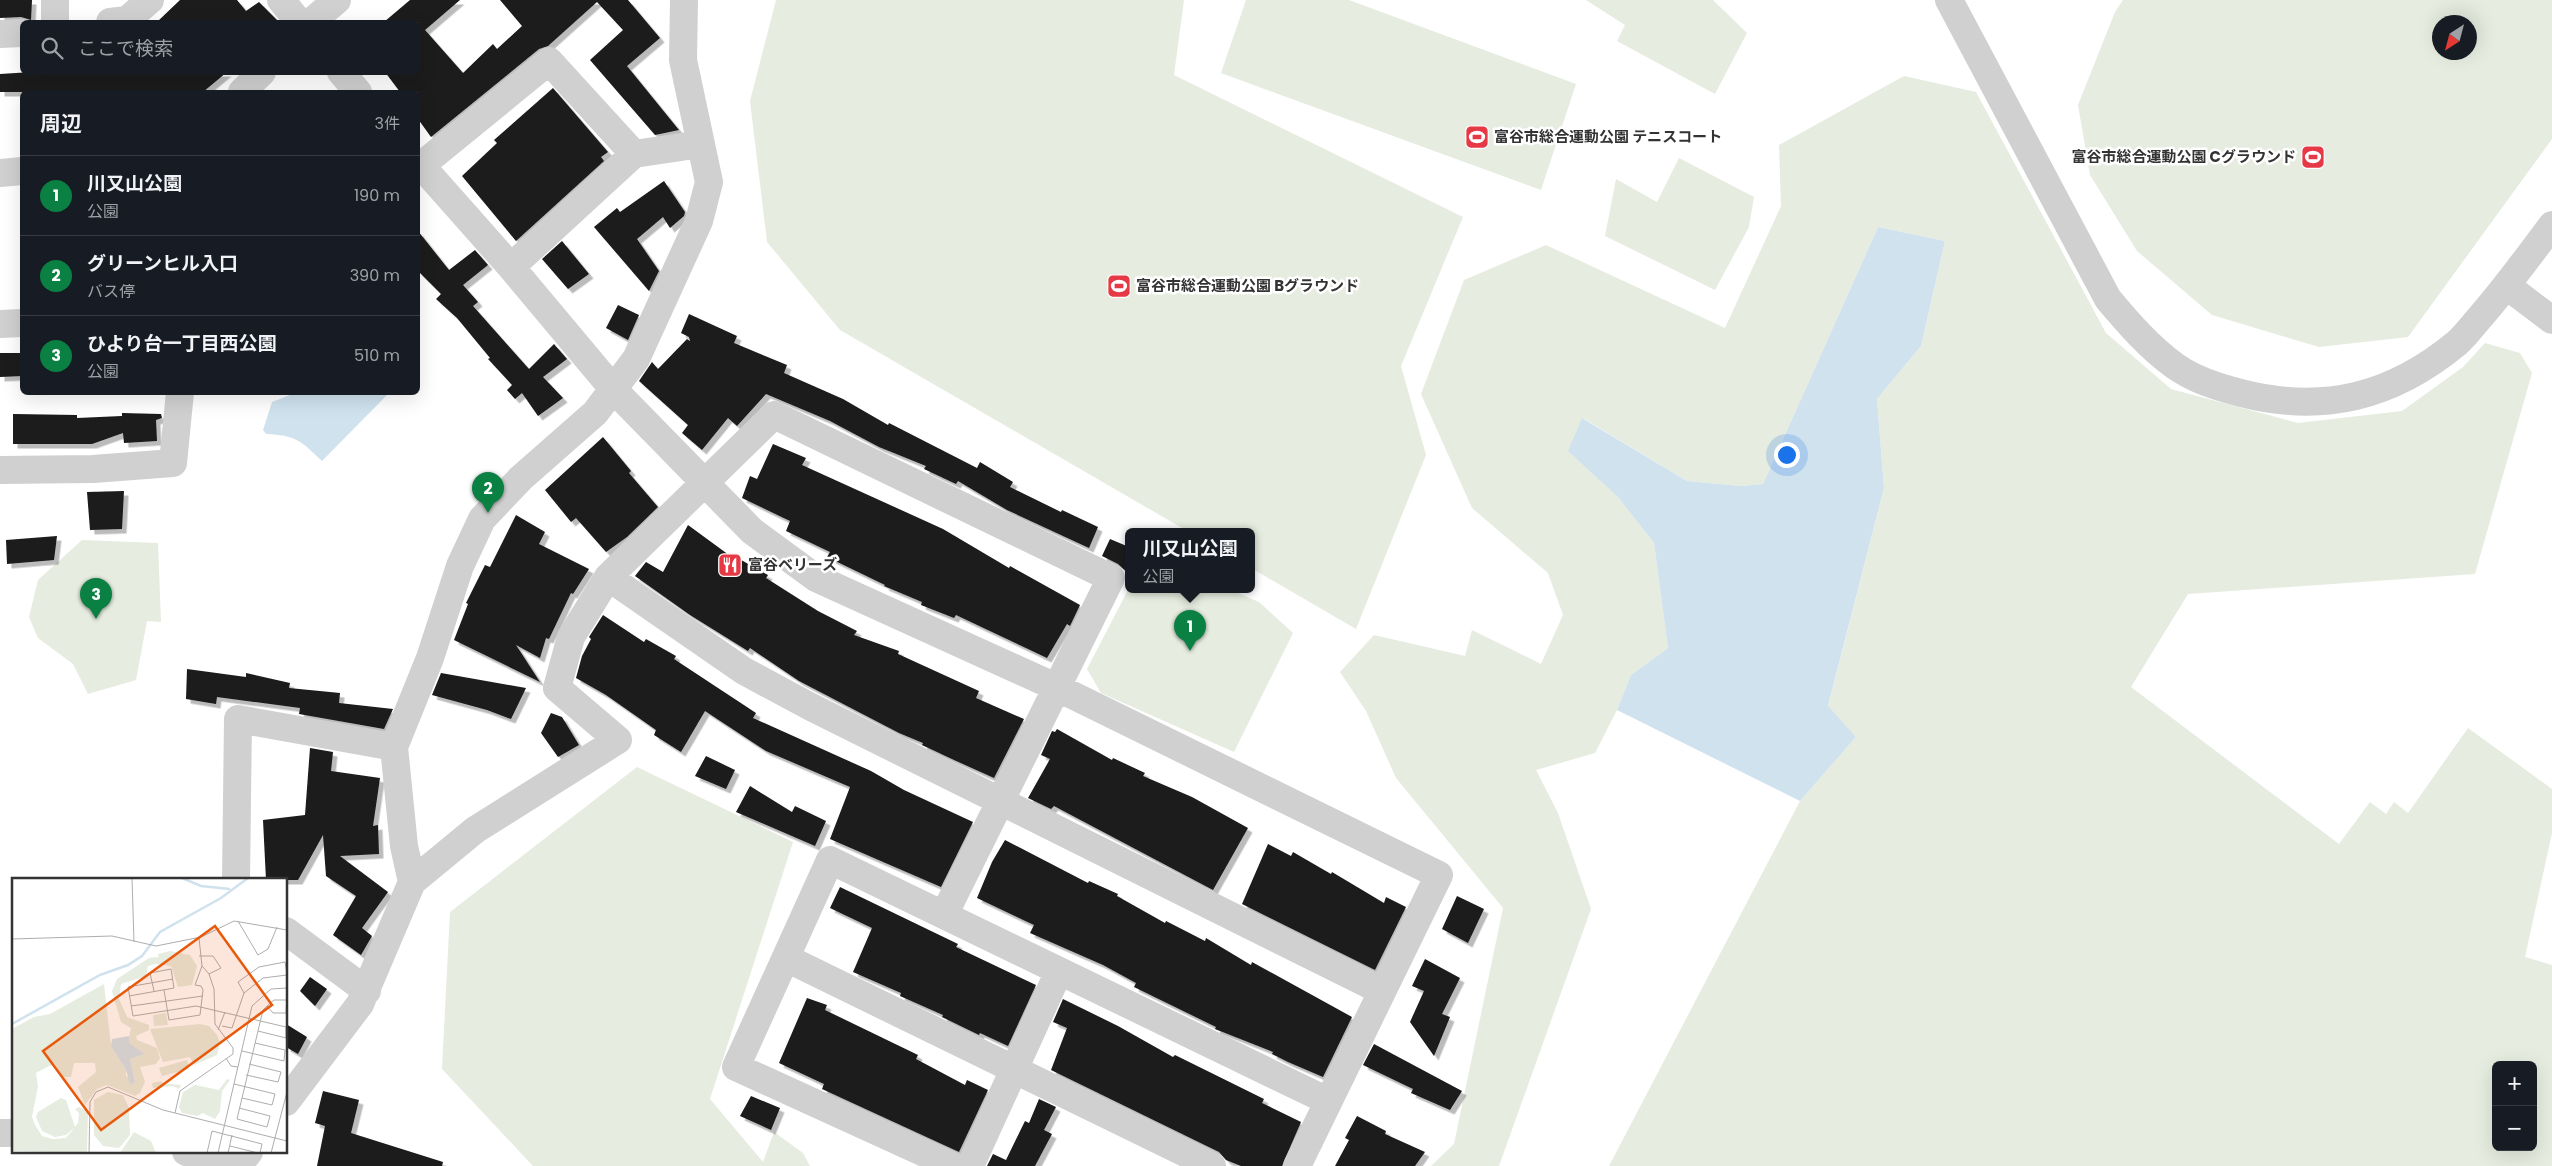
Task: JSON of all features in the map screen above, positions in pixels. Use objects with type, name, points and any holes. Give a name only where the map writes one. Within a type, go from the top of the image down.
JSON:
[{"type":"street","points":[[55,0],[55,20]]},
{"type":"street","points":[[127,20],[150,0]]},
{"type":"street","points":[[281,0],[297,20]]},
{"type":"street","points":[[313,20],[337,0]]},
{"type":"street","points":[[412,882],[404,846],[394,748],[430,658],[460,566],[482,519],[521,478],[595,413],[636,359],[698,221],[709,182],[683,60],[684,0]]},
{"type":"street","points":[[1949,0],[2108,299],[2144,341],[2176,366],[2203,382],[2265,400],[2301,404],[2334,401],[2368,394],[2396,383],[2433,362],[2459,342],[2507,286],[2552,225]]},
{"type":"street","points":[[0,34],[20,33]]},
{"type":"street","points":[[420,163],[548,61],[634,154]]},
{"type":"street","points":[[244,90],[259,75]]},
{"type":"street","points":[[344,75],[356,90]]},
{"type":"street","points":[[511,268],[634,154],[701,144]]},
{"type":"street","points":[[420,167],[511,268],[614,390],[752,531],[816,578],[1058,688],[1439,875],[1297,1166]]},
{"type":"street","points":[[0,173],[20,171]]},
{"type":"street","points":[[2507,286],[2552,320]]},
{"type":"street","points":[[0,324],[20,323]]},
{"type":"street","points":[[0,470],[93,469],[173,463],[180,395]]},
{"type":"street","points":[[288,1099],[360,1004],[412,882],[475,830],[618,740],[556,688],[571,637],[608,577],[774,415],[1111,578],[944,915]]},
{"type":"street","points":[[608,577],[744,670],[811,707],[1382,991]]},
{"type":"street","points":[[236,878],[238,720],[394,748]]},
{"type":"street","points":[[953,1166],[736,1067],[830,860],[1328,1101]]},
{"type":"street","points":[[288,932],[367,991]]},
{"type":"street","points":[[786,958],[1212,1166]]},
{"type":"street","points":[[970,1166],[1059,971]]},
{"type":"street","points":[[192,1154],[229,1166]]},
{"type":"street","points":[[238,1166],[247,1154]]},
{"type":"shaded area","name":"富谷市総合運動公園 Bグラウンド","points":[[776,0],[1184,0],[1174,75],[1463,217],[1401,366],[1426,455],[1356,629],[1255,570],[1255,528],[1182,528],[840,330],[767,242],[750,101]]},
{"type":"shaded area","name":"富谷市総合運動公園 テニスコート","points":[[1246,0],[1349,0],[1576,84],[1541,190],[1221,73]]},
{"type":"shaded area","points":[[1586,0],[1713,0],[1747,33],[1715,94],[1617,41],[1625,25]]},
{"type":"shaded area","name":"富谷市総合運動公園 Cグラウンド","points":[[2123,0],[2552,0],[2552,139],[2408,337],[2319,347],[2212,315],[2137,251],[2090,175],[2078,105],[2115,12]]},
{"type":"shaded area","points":[[1904,76],[1976,92],[2106,333],[2171,389],[2298,423],[2402,411],[2463,367],[2485,343],[2520,353],[2532,373],[2475,574],[2188,594],[2131,687],[2339,844],[2370,802],[2386,814],[2394,802],[2408,813],[2468,728],[2552,789],[2552,833],[2525,957],[2552,965],[2552,1166],[1609,1166],[1800,801],[1856,737],[1828,707],[1884,488],[1877,399],[1921,346],[1945,241],[1878,227],[1763,484],[1741,486],[1687,481],[1583,418],[1617,496],[1654,543],[1668,648],[1631,675],[1617,710],[1595,753],[1536,770],[1558,813],[1591,909],[1499,1166],[1431,1166],[1454,1144],[1503,908],[1396,778],[1366,711],[1340,672],[1374,635],[1465,656],[1472,630],[1541,664],[1563,615],[1548,573],[1472,508],[1421,394],[1464,280],[1546,245],[1725,328],[1781,206],[1779,145]]},
{"type":"shaded area","points":[[1679,158],[1754,197],[1749,227],[1715,290],[1605,236],[1616,179],[1657,202]]},
{"type":"shaded area","points":[[82,540],[158,543],[161,622],[147,621],[136,680],[88,694],[73,664],[38,638],[29,617],[38,580]]},
{"type":"shaded area","points":[[1126,593],[1238,593],[1259,602],[1293,633],[1234,752],[1101,693],[1087,669]]},
{"type":"shaded area","points":[[637,767],[793,842],[710,1099],[763,1162],[774,1132],[803,1153],[810,1166],[533,1166],[442,1069],[450,912]]},
{"type":"water","points":[[1878,227],[1945,241],[1921,346],[1877,399],[1884,488],[1828,706],[1856,737],[1800,801],[1617,710],[1631,675],[1668,648],[1654,543],[1617,496],[1568,451],[1582,418],[1687,481],[1741,486],[1763,484]]},
{"type":"water","points":[[290,395],[387,395],[322,461],[309,448],[297,440],[266,434],[263,430],[272,402]]},
{"type":"building","points":[[0,0],[32,0],[31,20],[21,17],[0,18]]},
{"type":"building","points":[[180,0],[237,0],[246,11],[259,2],[277,20],[159,20]]},
{"type":"building","points":[[410,0],[460,0],[425,30],[463,73],[493,44],[497,49],[522,26],[500,0],[628,0],[660,38],[627,66],[679,130],[655,135],[590,60],[623,30],[597,2],[548,46],[539,49],[431,137],[420,122],[420,90],[398,90],[387,75],[420,75],[420,20],[386,20]]},
{"type":"building","points":[[0,74],[223,75],[205,90],[20,90],[20,92],[0,92]]},
{"type":"building","points":[[553,88],[608,152],[601,157],[604,161],[516,241],[462,176],[497,143],[494,140]]},
{"type":"building","points":[[664,181],[685,212],[684,216],[670,228],[663,217],[637,239],[659,271],[649,291],[594,227],[617,208],[620,212]]},
{"type":"building","points":[[420,234],[449,270],[475,250],[488,265],[463,285],[478,302],[473,306],[529,369],[554,344],[567,359],[543,377],[563,398],[538,416],[522,393],[515,399],[507,390],[512,385],[488,359],[490,358],[457,318],[436,299],[441,294],[420,273]]},
{"type":"building","points":[[562,241],[589,274],[568,289],[542,259]]},
{"type":"building","points":[[618,305],[639,315],[628,340],[606,328]]},
{"type":"building","points":[[689,314],[737,336],[734,343],[787,365],[784,373],[843,399],[888,425],[889,423],[977,468],[980,462],[1013,482],[1010,487],[1061,512],[1062,510],[1098,527],[1089,548],[1007,510],[958,481],[956,484],[924,469],[926,466],[879,447],[830,421],[766,394],[737,426],[728,418],[702,450],[682,433],[688,425],[639,381],[652,362],[658,369],[687,339],[690,341],[689,337],[681,333]]},
{"type":"building","points":[[0,353],[20,353],[20,376],[0,377]]},
{"type":"building","points":[[122,413],[161,414],[162,418],[156,420],[157,441],[124,443],[123,433],[92,444],[13,444],[13,414],[77,415],[77,418],[122,416]]},
{"type":"building","points":[[603,437],[631,471],[629,473],[658,507],[627,537],[606,552],[576,518],[571,522],[545,490]]},
{"type":"building","points":[[773,444],[806,458],[802,465],[943,529],[1009,568],[1010,566],[1080,605],[1070,626],[1067,624],[1047,658],[956,615],[954,618],[921,605],[922,602],[884,586],[827,557],[830,552],[786,531],[790,521],[742,498],[750,476],[757,479]]},
{"type":"building","points":[[124,491],[122,529],[90,530],[87,492]]},
{"type":"building","points":[[516,515],[545,532],[539,544],[589,569],[573,594],[571,593],[549,639],[546,638],[540,658],[516,645],[540,682],[454,640],[468,604],[466,603],[485,565],[490,567]]},
{"type":"building","points":[[688,525],[733,558],[734,556],[768,575],[766,578],[818,611],[857,631],[854,635],[899,651],[898,654],[979,691],[976,698],[1024,719],[994,778],[922,745],[923,743],[899,733],[799,681],[750,648],[748,651],[690,615],[635,576],[646,562],[663,572]]},
{"type":"building","points":[[57,536],[54,560],[7,564],[6,540]]},
{"type":"building","points":[[1110,539],[1125,545],[1125,570],[1118,564],[1102,556]]},
{"type":"building","points":[[603,615],[644,642],[646,639],[676,656],[674,659],[756,713],[753,718],[871,771],[904,790],[973,822],[941,887],[830,839],[850,787],[766,751],[705,711],[681,752],[654,735],[656,730],[606,695],[576,678],[582,656],[591,639],[589,637]]},
{"type":"building","points":[[187,669],[246,677],[246,673],[290,683],[289,688],[340,693],[339,703],[393,709],[384,729],[299,714],[300,708],[217,697],[216,704],[186,699]]},
{"type":"building","points":[[441,673],[526,688],[511,719],[487,710],[432,695]]},
{"type":"building","points":[[551,713],[562,717],[579,745],[558,757],[541,733]]},
{"type":"building","points":[[1057,729],[1112,760],[1113,758],[1145,773],[1143,776],[1192,797],[1248,828],[1213,890],[1054,806],[1051,809],[1028,798],[1050,759],[1041,755],[1052,731],[1055,732]]},
{"type":"building","points":[[310,748],[333,752],[331,771],[380,778],[373,826],[378,825],[379,854],[340,856],[388,892],[362,928],[372,936],[361,955],[333,935],[356,896],[326,876],[323,835],[298,880],[266,878],[263,820],[305,815]]},
{"type":"building","points":[[706,756],[735,770],[726,789],[695,776]]},
{"type":"building","points":[[750,786],[792,812],[795,806],[826,821],[815,846],[736,812]]},
{"type":"building","points":[[1005,840],[1088,883],[1089,881],[1118,894],[1117,896],[1165,923],[1166,921],[1205,941],[1206,938],[1251,965],[1252,962],[1352,1017],[1323,1077],[1272,1054],[1273,1052],[1215,1029],[1216,1027],[1134,987],[1136,983],[1103,965],[1030,933],[1034,925],[977,898],[992,862]]},
{"type":"building","points":[[1268,844],[1291,856],[1293,852],[1331,874],[1332,872],[1384,903],[1386,897],[1406,907],[1375,970],[1242,904]]},
{"type":"building","points":[[840,887],[958,944],[956,947],[1036,985],[1008,1046],[980,1033],[979,1035],[942,1017],[943,1015],[900,996],[901,993],[853,972],[872,928],[830,908]]},
{"type":"building","points":[[1457,896],[1484,909],[1468,943],[1442,929]]},
{"type":"building","points":[[1425,959],[1460,978],[1442,1014],[1450,1017],[1434,1056],[1410,1022],[1424,991],[1412,986]]},
{"type":"building","points":[[310,977],[327,989],[315,1006],[300,991]]},
{"type":"building","points":[[807,998],[827,1005],[825,1010],[918,1055],[916,1059],[965,1085],[967,1080],[988,1090],[959,1152],[822,1089],[824,1084],[779,1063]]},
{"type":"building","points":[[1063,999],[1118,1026],[1173,1057],[1175,1055],[1264,1099],[1262,1103],[1301,1122],[1282,1166],[1241,1166],[1226,1160],[1219,1152],[1051,1070],[1067,1028],[1053,1022]]},
{"type":"building","points":[[288,1025],[307,1037],[298,1054],[288,1048]]},
{"type":"building","points":[[1374,1044],[1462,1091],[1450,1110],[1411,1093],[1413,1089],[1363,1065]]},
{"type":"building","points":[[323,1091],[359,1100],[351,1133],[443,1162],[442,1166],[317,1166],[325,1126],[315,1123]]},
{"type":"building","points":[[751,1096],[780,1108],[771,1130],[740,1116]]},
{"type":"building","points":[[1039,1099],[1056,1107],[1044,1130],[1052,1134],[1035,1166],[987,1166],[993,1154],[1006,1160],[1025,1121],[1029,1123]]},
{"type":"building","points":[[1357,1116],[1386,1131],[1385,1134],[1425,1152],[1415,1166],[1335,1166],[1349,1140],[1345,1138]]},
{"type":"place","name":"富谷市総合運動公園 テニスコート","points":[[1477,137]]},
{"type":"place","name":"富谷市総合運動公園 Cグラウンド","points":[[2313,157]]},
{"type":"place","name":"富谷市総合運動公園 Bグラウンド","points":[[1119,286]]},
{"type":"place","name":"グリーンヒル入口","points":[[488,513]]},
{"type":"place","name":"富谷ベリーズ","points":[[730,565]]},
{"type":"place","name":"ひより台一丁目西公園","points":[[96,619]]},
{"type":"place","name":"川又山公園","points":[[1190,651]]}]
